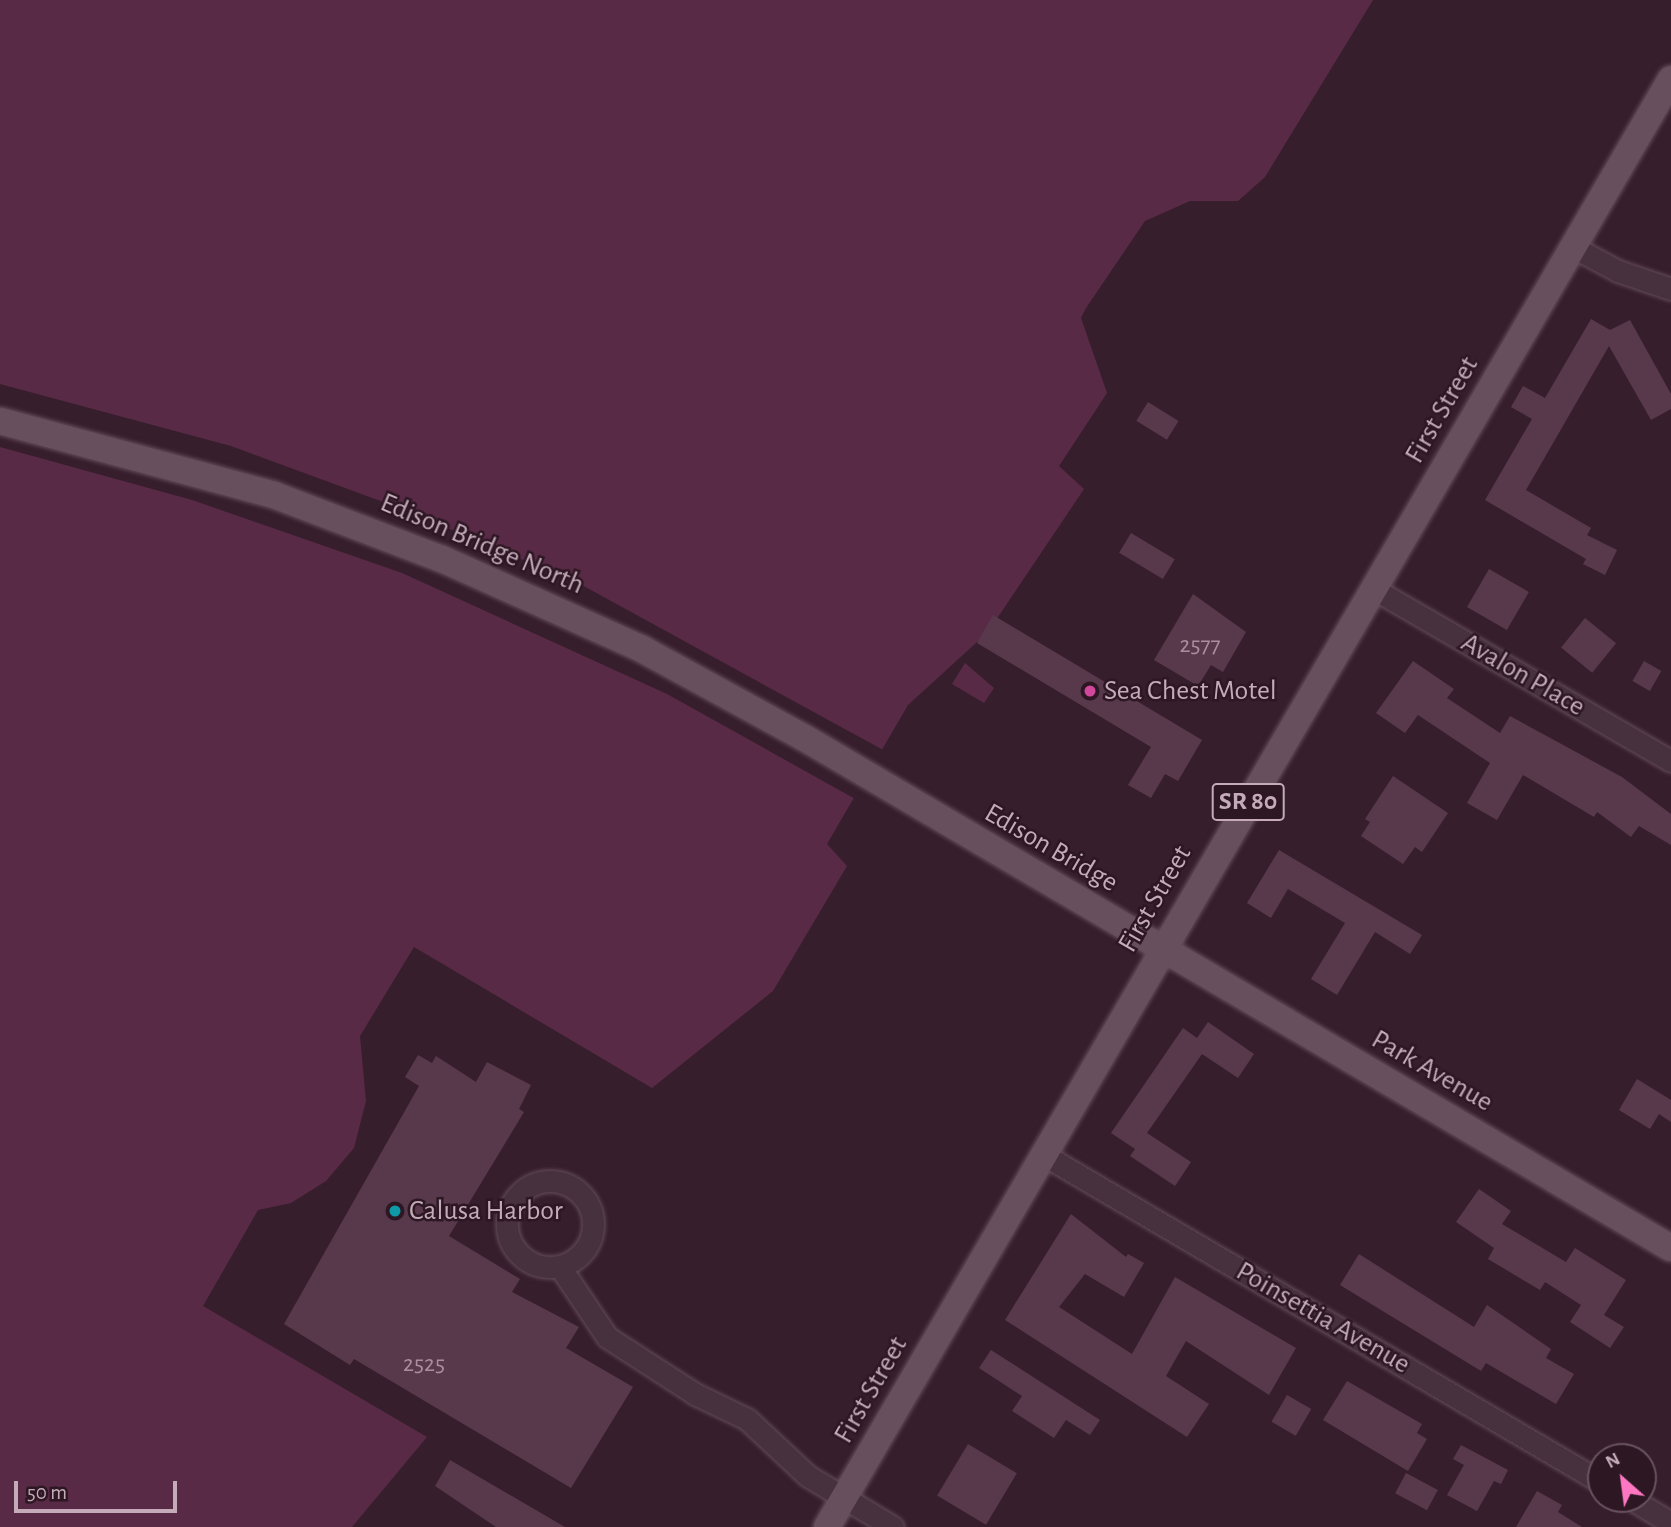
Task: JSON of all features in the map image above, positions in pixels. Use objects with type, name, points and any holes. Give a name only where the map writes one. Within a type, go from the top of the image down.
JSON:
[{"type":"main road","name":"First Street","points":[[827,1527],[1161,949],[1671,79]]},
{"type":"main road","name":"Edison Bridge North","points":[[0,421],[274,495],[442,558],[642,649],[909,802]]},
{"type":"main road","name":"Edison Bridge","points":[[909,802],[1161,949]]},
{"type":"main road","name":"Park Avenue","points":[[1161,949],[1671,1248]]},
{"type":"street","points":[[1573,247],[1618,271],[1671,289]]},
{"type":"street","name":"Avalon Place","points":[[1374,589],[1671,761]]},
{"type":"street","name":"Poinsettia Avenue","points":[[1044,1155],[1587,1474]]},
{"type":"street","points":[[544,1181],[573,1186],[592,1209],[592,1238],[585,1251],[560,1267],[532,1264],[512,1245],[508,1232],[511,1205],[531,1185],[544,1181]]},
{"type":"street","points":[[560,1267],[607,1337],[695,1394],[747,1419],[808,1476],[893,1527]]},
{"type":"street","points":[[1654,1513],[1671,1523]]},
{"type":"shaded area","points":[[0,0],[1373,0],[1265,177],[1238,201],[1190,201],[1145,221],[1086,308],[1081,318],[1107,393],[1059,466],[1084,489],[988,632],[908,705],[827,844],[847,866],[773,991],[652,1088],[414,947],[360,1036],[366,1101],[354,1148],[326,1181],[291,1203],[258,1210],[203,1306],[427,1437],[352,1527],[0,1527]]},
{"type":"shaded area","points":[[965,663],[994,688],[984,703],[952,684]]},
{"type":"pier","points":[[0,384],[231,446],[405,510],[580,584],[885,751],[857,800],[667,694],[402,573],[192,500],[0,447]]},
{"type":"building","points":[[1591,319],[1610,330],[1630,320],[1671,394],[1671,409],[1651,420],[1609,346],[1526,490],[1591,528],[1587,535],[1617,550],[1605,575],[1583,564],[1586,559],[1485,500],[1532,419],[1511,407],[1523,386],[1545,398]]},
{"type":"building","points":[[1148,402],[1179,421],[1167,440],[1136,421]]},
{"type":"building","points":[[1131,533],[1175,559],[1163,579],[1119,553]]},
{"type":"building","points":[[1489,569],[1529,592],[1507,630],[1467,607]]},
{"type":"building","points":[[1193,594],[1246,632],[1223,672],[1211,665],[1198,686],[1154,660]]},
{"type":"building","name":"Sea Chest Motel","points":[[993,615],[1202,740],[1178,781],[1165,774],[1151,798],[1128,785],[1151,747],[977,643]]},
{"type":"building","points":[[1585,618],[1616,643],[1592,673],[1561,648]]},
{"type":"building","points":[[1413,661],[1454,689],[1447,698],[1500,733],[1510,716],[1622,777],[1671,814],[1671,845],[1639,826],[1631,837],[1597,812],[1594,817],[1523,775],[1497,820],[1467,803],[1490,763],[1418,715],[1405,733],[1376,713]]},
{"type":"building","points":[[1644,661],[1661,671],[1650,691],[1632,681]]},
{"type":"building","points":[[1393,776],[1448,813],[1422,852],[1415,847],[1403,864],[1361,836],[1370,822],[1365,819]]},
{"type":"building","points":[[1279,850],[1422,935],[1410,954],[1375,932],[1337,995],[1311,979],[1345,923],[1288,889],[1271,918],[1247,903]]},
{"type":"building","points":[[1208,1022],[1254,1054],[1238,1078],[1202,1054],[1147,1133],[1191,1162],[1175,1186],[1130,1156],[1135,1149],[1111,1133],[1183,1028],[1197,1038]]},
{"type":"building","points":[[418,1055],[432,1063],[436,1056],[476,1082],[487,1062],[531,1085],[519,1109],[524,1112],[449,1236],[520,1279],[512,1292],[579,1327],[566,1348],[633,1387],[571,1488],[354,1359],[350,1365],[284,1324],[419,1086],[405,1077]]},
{"type":"building","points":[[1637,1079],[1671,1100],[1671,1122],[1659,1114],[1650,1129],[1619,1110]]},
{"type":"building","points":[[1479,1189],[1511,1211],[1502,1224],[1566,1262],[1575,1248],[1626,1280],[1604,1315],[1624,1327],[1610,1348],[1570,1322],[1581,1305],[1545,1282],[1540,1290],[1488,1259],[1494,1248],[1456,1222]]},
{"type":"building","points":[[1071,1214],[1126,1257],[1128,1254],[1144,1263],[1124,1297],[1085,1274],[1059,1307],[1132,1354],[1175,1277],[1296,1348],[1269,1395],[1186,1341],[1166,1376],[1209,1404],[1187,1437],[1005,1320]]},
{"type":"building","points":[[1359,1254],[1474,1327],[1487,1305],[1551,1349],[1546,1358],[1574,1374],[1556,1404],[1486,1363],[1481,1371],[1340,1285]]},
{"type":"building","points":[[991,1350],[1100,1420],[1090,1435],[1066,1420],[1054,1438],[1012,1411],[1022,1396],[979,1368]]},
{"type":"building","points":[[1347,1381],[1422,1424],[1417,1433],[1427,1439],[1408,1471],[1323,1420]]},
{"type":"building","points":[[1287,1395],[1311,1409],[1296,1436],[1272,1422]]},
{"type":"building","points":[[968,1444],[1017,1473],[986,1525],[937,1495]]},
{"type":"building","points":[[1461,1445],[1508,1470],[1501,1484],[1494,1481],[1477,1511],[1447,1495],[1464,1465],[1453,1459]]},
{"type":"building","points":[[450,1460],[565,1527],[496,1527],[435,1486]]},
{"type":"building","points":[[1406,1473],[1438,1490],[1427,1510],[1395,1493]]},
{"type":"building","points":[[1537,1491],[1562,1505],[1558,1512],[1582,1527],[1516,1527]]},
{"type":"place","name":"Sea Chest Motel","points":[[1090,691]]},
{"type":"place","name":"Calusa Harbor","points":[[395,1211]]}]
